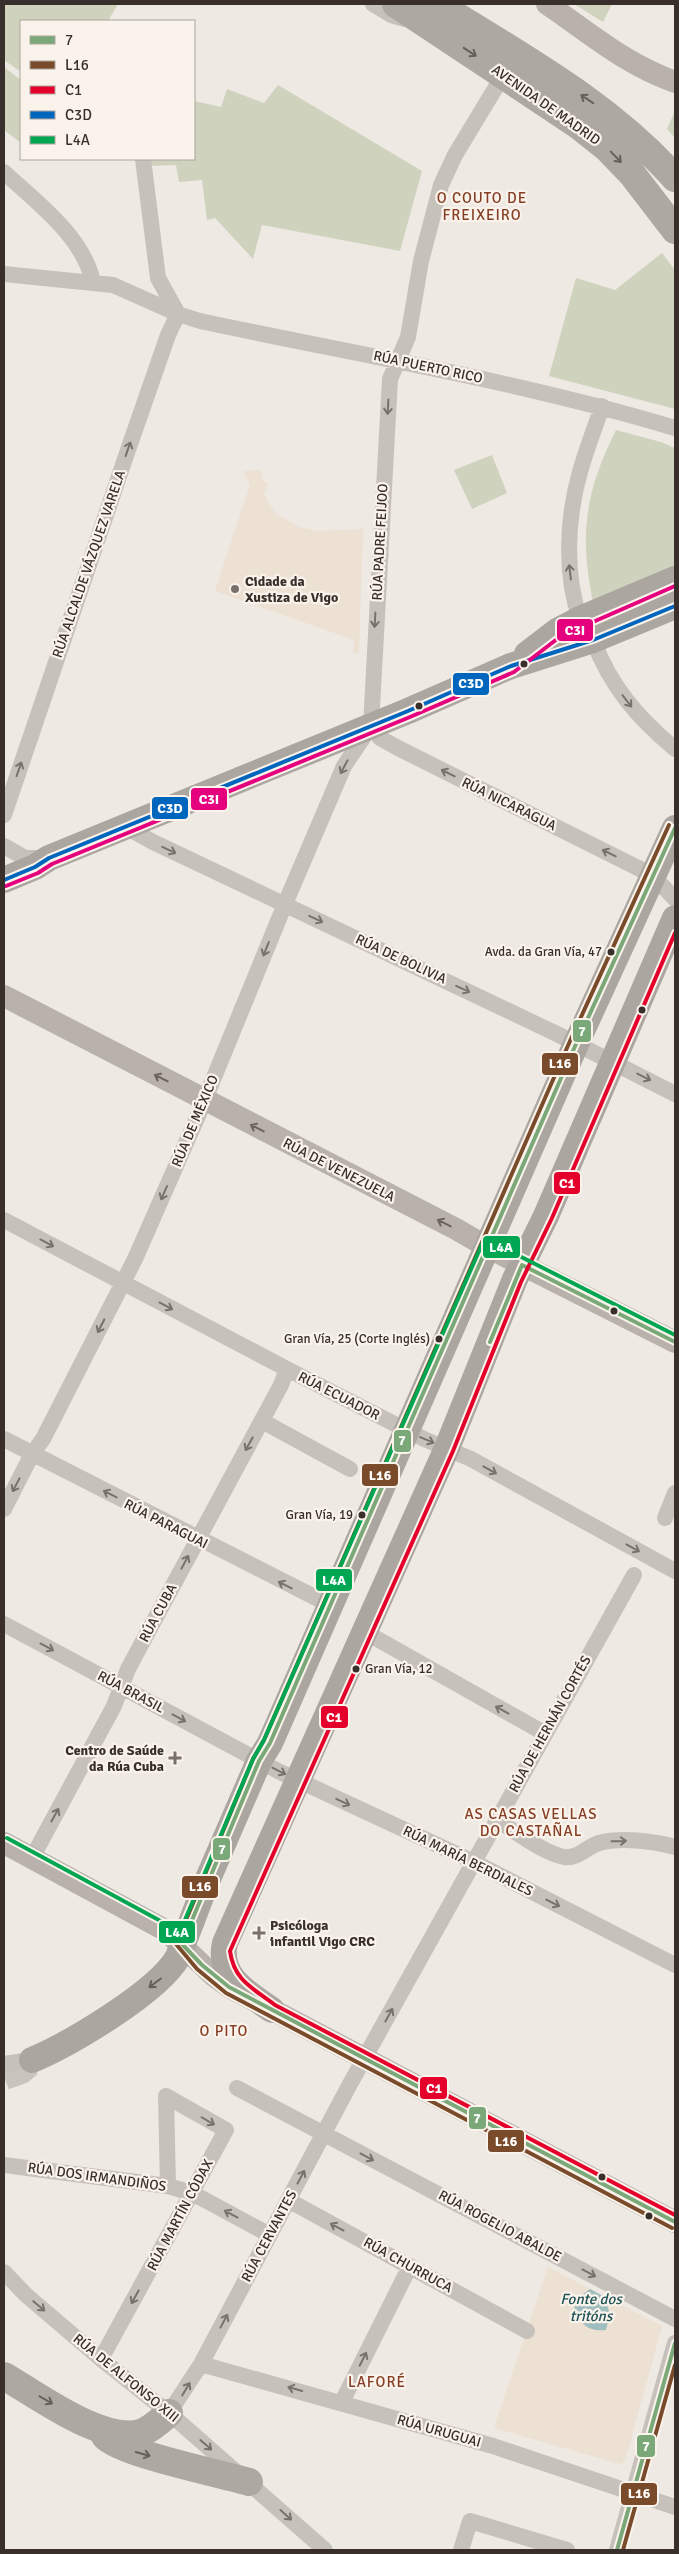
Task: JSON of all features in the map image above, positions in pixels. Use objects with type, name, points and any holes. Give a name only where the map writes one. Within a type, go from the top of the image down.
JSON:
[{"type":"highway","name":"AVENIDA DE MADRID","points":[[396,4],[436,10],[516,51],[595,104],[652,152],[675,178]]},
{"type":"highway","name":"AVENIDA DE MADRID","points":[[436,10],[504,74],[578,125],[607,148],[650,196],[675,230]]},
{"type":"highway","points":[[4,2376],[98,2429],[117,2445],[140,2454],[249,2482]]},
{"type":"highway","points":[[98,2429],[126,2435],[141,2432],[157,2424],[169,2413]]},
{"type":"main road","points":[[547,4],[591,38],[631,63],[675,82]]},
{"type":"main road","points":[[4,880],[35,868],[48,858],[511,666],[587,630],[675,579]]},
{"type":"main road","points":[[511,666],[549,639],[557,631],[587,630],[675,606]]},
{"type":"main road","points":[[549,639],[562,638],[621,614]]},
{"type":"main road","points":[[32,2060],[70,2042],[157,1982],[172,1967],[259,1761],[270,1743],[576,1044],[675,828]]},
{"type":"main road","points":[[272,2010],[232,1979],[224,1960],[225,1943],[447,1448],[522,1265],[675,918]]},
{"type":"main road","name":"RÚA DE VENEZUELA","points":[[4,996],[456,1229],[487,1247],[675,1342]]},
{"type":"main road","points":[[4,1844],[166,1930],[214,1976],[272,2010],[675,2222]]},
{"type":"street","points":[[373,4],[391,15],[436,10]]},
{"type":"street","name":"RÚA PADRE FEIJOO","points":[[370,726],[389,383],[396,360],[408,336],[421,261],[441,185],[455,155],[504,74]]},
{"type":"street","points":[[143,160],[158,278],[178,314]]},
{"type":"street","points":[[4,172],[79,247],[89,266],[93,282]]},
{"type":"street","name":"RÚA PUERTO RICO","points":[[4,274],[113,285],[178,314],[243,330],[396,360],[602,406],[675,428]]},
{"type":"street","name":"RÚA ALCALDE VÁZQUEZ VARELA","points":[[4,815],[168,334],[178,314]]},
{"type":"street","points":[[602,406],[579,473],[573,509],[569,562],[574,600],[603,666],[628,703],[648,726],[675,749]]},
{"type":"street","name":"RÚA NICARAGUA","points":[[370,726],[380,738],[398,748],[652,875],[675,899]]},
{"type":"street","name":"RÚA DE MÉXICO","points":[[4,1509],[32,1454],[43,1439],[123,1283],[205,1100],[284,904],[344,766],[370,726]]},
{"type":"street","name":"RÚA DE BOLIVIA","points":[[126,827],[153,842],[576,1044],[675,1094]]},
{"type":"street","points":[[4,846],[25,858],[48,858]]},
{"type":"street","name":"RÚA ECUADOR","points":[[4,1220],[286,1369],[408,1431],[471,1459],[675,1571]]},
{"type":"street","name":"RÚA CUBA","points":[[32,1858],[114,1706],[128,1669],[281,1385],[286,1369]]},
{"type":"street","points":[[262,1421],[350,1469]]},
{"type":"street","name":"RÚA PARAGUAI","points":[[4,1439],[197,1540],[330,1605]]},
{"type":"street","points":[[665,1518],[675,1493]]},
{"type":"street","name":"RÚA DE HERNÁN CORTÉS","points":[[364,2057],[544,1733],[634,1576]]},
{"type":"street","name":"RÚA BRASIL","points":[[4,1624],[259,1761]]},
{"type":"street","points":[[365,1632],[544,1733]]},
{"type":"street","name":"RÚA MARÍA BERDIALES","points":[[259,1761],[474,1862],[675,1965]]},
{"type":"street","points":[[496,1820],[552,1853],[564,1857],[575,1857],[586,1848],[600,1842],[618,1841],[675,1847]]},
{"type":"street","name":"RÚA CERVANTES","points":[[169,2413],[201,2364],[364,2057]]},
{"type":"street","points":[[4,2064],[32,2060]]},
{"type":"street","name":"RÚA ROGELIO ABALDE","points":[[237,2088],[675,2318]]},
{"type":"street","name":"RÚA MARTÍN CÓDAX","points":[[101,2359],[226,2130],[166,2096],[168,2186]]},
{"type":"street","name":"RÚA DOS IRMANDIÑOS","points":[[4,2165],[168,2186],[192,2193],[270,2235]]},
{"type":"street","name":"RÚA CHURRUCA","points":[[288,2200],[527,2331]]},
{"type":"street","points":[[342,2402],[410,2266]]},
{"type":"street","name":"RÚA DE ALFONSO XIII","points":[[4,2272],[12,2283],[101,2359],[169,2413],[324,2550]]},
{"type":"street","points":[[617,2550],[675,2343]]},
{"type":"street","name":"RÚA URUGUAI","points":[[201,2364],[342,2402],[493,2446],[675,2507]]},
{"type":"street","points":[[461,2550],[470,2521],[537,2546],[567,2550]]},
{"type":"green space","points":[[4,4],[118,4],[109,20],[20,20],[20,71],[4,60]]},
{"type":"green space","points":[[574,4],[612,4],[603,22]]},
{"type":"green space","points":[[4,67],[20,79],[20,142],[4,130]]},
{"type":"green space","points":[[278,85],[422,171],[400,251],[262,225],[253,259],[215,218],[207,220],[202,180],[179,182],[176,165],[151,166],[150,160],[195,160],[195,101],[221,107],[227,89],[264,103]]},
{"type":"green space","points":[[675,111],[675,138],[667,129]]},
{"type":"green space","points":[[662,253],[675,270],[675,409],[549,376],[576,278],[615,290]]},
{"type":"green space","points":[[616,430],[661,442],[675,448],[675,568],[593,602],[586,555],[588,514],[597,473]]},
{"type":"green space","points":[[492,455],[507,493],[472,509],[454,470]]},
{"type":"shaded area","points":[[261,470],[262,480],[268,484],[264,494],[270,505],[277,514],[299,527],[318,531],[363,529],[359,653],[353,654],[354,640],[215,591],[250,485],[243,471]]},
{"type":"shaded area","points":[[548,2267],[662,2326],[625,2461],[620,2464],[494,2428]]},
{"type":"water","name":"Fonte dos tritóns","points":[[590,2289],[605,2297],[610,2315],[606,2330],[590,2329],[580,2321],[574,2312],[576,2299]]},
{"type":"tunnel","points":[[4,2076],[21,2070],[32,2060]]},
{"type":"transit line","name":"C3I","points":[[6,886],[38,873],[52,864],[410,717],[514,672],[561,636],[675,586]]},
{"type":"transit line","name":"C3D","points":[[4,880],[35,867],[49,858],[408,711],[511,666],[593,640],[675,606]]},
{"type":"transit line","name":"L16","points":[[669,825],[570,1041],[264,1740],[253,1759],[176,1944],[197,1969],[226,1993],[672,2228]]},
{"type":"transit line","name":"7","points":[[675,828],[576,1044],[270,1743],[259,1761],[182,1944],[202,1965],[229,1987],[675,2222]]},
{"type":"transit line","name":"C1","points":[[675,933],[552,1218],[521,1282],[453,1451],[230,1951],[232,1961],[240,1977],[275,2005],[675,2215]]},
{"type":"transit line","name":"L4A","points":[[7,1838],[168,1925],[179,1934],[253,1759],[264,1740],[483,1242],[490,1241],[675,1335]]},
{"type":"transit line","name":"7","points":[[490,1342],[522,1265],[675,1342]]},
{"type":"transit line","name":"7","points":[[617,2550],[675,2343]]},
{"type":"transit line","name":"L16","points":[[623,2550],[675,2365]]},
{"type":"place","name":"Cidade da Xustiza de Vigo","points":[[235,589]]},
{"type":"place","name":"Avda. da Gran Vía, 47","points":[[611,952]]},
{"type":"place","name":"Gran Vía, 25 (Corte Inglés)","points":[[439,1339]]},
{"type":"place","name":"Gran Vía, 19","points":[[362,1515]]},
{"type":"place","name":"Gran Vía, 12","points":[[356,1669]]},
{"type":"place","name":"Centro de Saúde da Rúa Cuba","points":[[175,1758]]},
{"type":"place","name":"Psicóloga infantil Vigo CRC","points":[[259,1933]]},
{"type":"district","name":"O COUTO DE FREIXEIRO","points":[[482,206]]},
{"type":"district","name":"AS CASAS VELLAS DO CASTAÑAL","points":[[531,1822]]},
{"type":"district","name":"O PITO","points":[[224,2031]]},
{"type":"district","name":"LAFORÉ","points":[[377,2382]]}]
